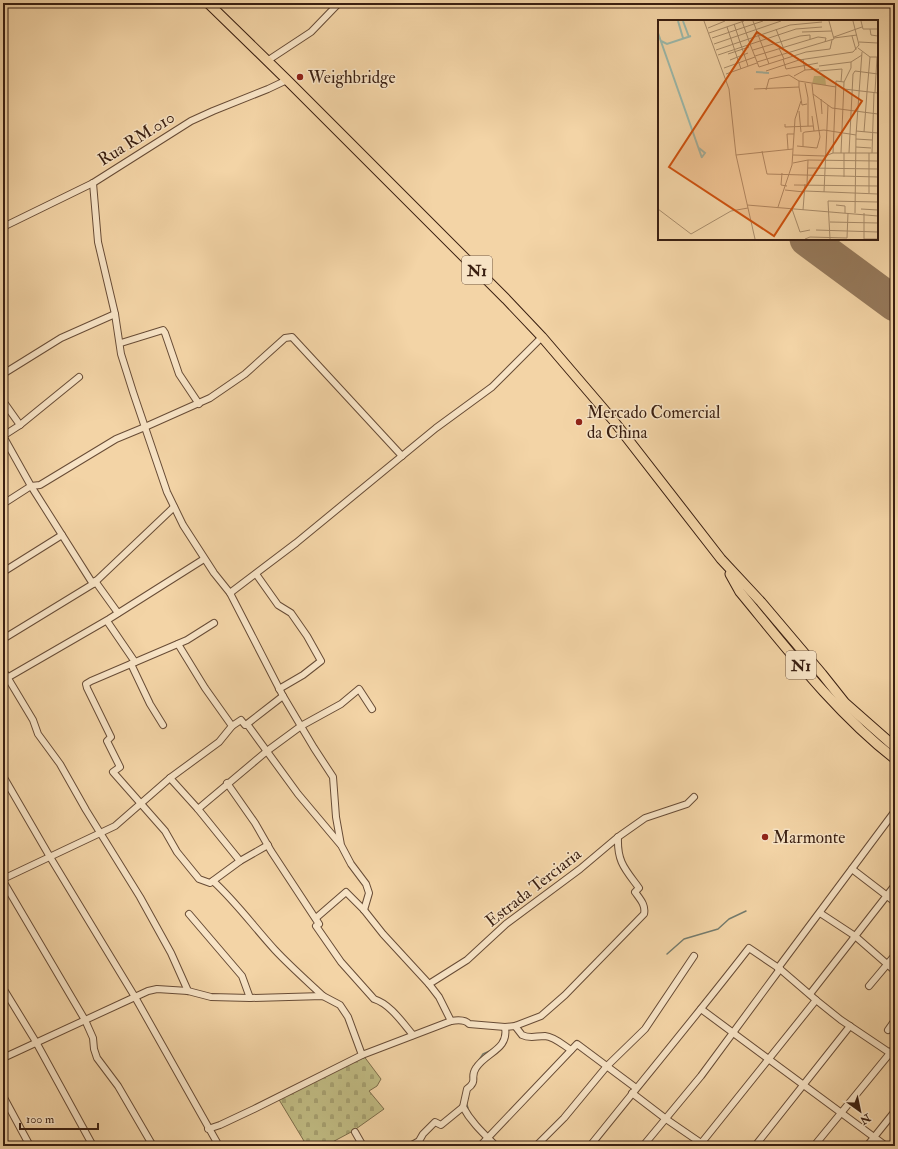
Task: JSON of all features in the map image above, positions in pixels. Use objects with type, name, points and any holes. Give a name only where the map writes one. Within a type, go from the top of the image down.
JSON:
[{"type":"highway","name":"N1","points":[[208,3],[287,80],[542,337],[613,420],[721,560],[761,602],[845,703],[895,747]]},
{"type":"highway","name":"N1","points":[[721,560],[740,592],[832,701],[854,723],[895,759]]},
{"type":"street","points":[[267,61],[311,32],[339,3]]},
{"type":"street","name":"Rua RM.010","points":[[3,227],[92,183],[191,121],[213,110],[268,90],[287,80]]},
{"type":"street","points":[[92,183],[98,242],[121,343],[121,354],[170,497],[183,525],[204,559],[230,593],[283,696],[333,777],[336,817],[341,845]]},
{"type":"street","points":[[3,374],[61,338],[115,314]]},
{"type":"street","points":[[121,343],[163,330],[180,374],[199,404]]},
{"type":"street","points":[[3,504],[31,486],[40,485],[116,439],[210,398],[245,374],[285,338],[292,337],[402,456]]},
{"type":"street","points":[[230,593],[296,543],[436,428],[492,387],[542,337]]},
{"type":"street","points":[[79,377],[20,425],[3,436],[31,486],[62,535],[94,582],[118,613]]},
{"type":"street","points":[[3,401],[20,425]]},
{"type":"street","points":[[3,639],[94,582],[175,510]]},
{"type":"street","points":[[3,572],[62,535]]},
{"type":"street","points":[[5,680],[107,621],[204,559]]},
{"type":"street","points":[[256,574],[278,605],[291,612],[321,661],[302,676],[280,689]]},
{"type":"street","points":[[107,621],[133,663],[150,704],[163,725]]},
{"type":"street","points":[[214,623],[187,640],[86,684],[111,737],[107,741],[120,767],[112,772],[165,831],[177,852],[199,879],[210,883],[240,861],[268,845]]},
{"type":"street","points":[[178,644],[205,688],[232,726]]},
{"type":"street","points":[[3,670],[5,680],[32,717],[38,734],[60,764],[100,833],[140,897],[171,953],[188,991]]},
{"type":"street","points":[[198,809],[227,783],[267,751],[301,726],[341,704],[359,690],[372,709]]},
{"type":"street","points":[[247,724],[283,696]]},
{"type":"street","points":[[153,1146],[118,1086],[97,1058],[93,1038],[85,1020],[3,880],[115,826],[170,778],[219,742],[232,726],[241,720],[245,725],[247,724],[298,794],[341,845],[351,864],[366,884],[369,893],[364,910]]},
{"type":"street","points":[[3,776],[50,857],[135,996],[219,1146]]},
{"type":"street","points":[[170,778],[198,809],[240,861]]},
{"type":"street","points":[[227,783],[255,823],[271,851],[316,918],[319,924],[316,926],[341,962],[374,999],[380,1001],[413,1035]]},
{"type":"street","name":"Estrada Terciaria","points":[[430,984],[467,960],[506,924],[580,869],[618,837],[645,818],[686,804],[694,797]]},
{"type":"street","points":[[643,1146],[733,1033],[895,811]]},
{"type":"street","points":[[208,1128],[220,1125],[254,1109],[362,1055],[451,1021],[458,1020],[468,1022],[469,1024],[505,1027],[515,1026],[534,1020],[548,1011],[644,914],[643,903],[635,892],[639,888],[620,858],[618,837]]},
{"type":"street","points":[[852,869],[895,902]]},
{"type":"street","points":[[214,880],[291,967],[323,996],[340,1005],[348,1017],[362,1055]]},
{"type":"street","points":[[810,994],[895,885]]},
{"type":"street","points":[[316,918],[346,892],[364,910],[382,934],[430,984],[439,997],[451,1021]]},
{"type":"street","points":[[820,913],[855,936],[895,971]]},
{"type":"street","points":[[189,914],[242,976],[250,998]]},
{"type":"street","points":[[590,1146],[749,948],[779,968],[816,1000],[850,1026],[893,1051],[814,1146]]},
{"type":"street","points":[[869,986],[895,955]]},
{"type":"street","points":[[536,1146],[564,1118],[607,1066],[645,1028],[694,956]]},
{"type":"street","points":[[3,988],[36,1042],[93,1146]]},
{"type":"street","points":[[3,1058],[135,996],[157,989],[188,991],[211,997],[250,998],[323,996]]},
{"type":"street","points":[[480,1146],[577,1044],[607,1066],[666,1119],[700,1145],[816,1000]]},
{"type":"street","points":[[701,1009],[886,1146]]},
{"type":"street","points":[[888,1030],[895,1020]]},
{"type":"street","points":[[515,1026],[522,1035],[532,1038],[543,1036],[548,1037],[571,1050]]},
{"type":"street","points":[[755,1146],[850,1026]]},
{"type":"street","points":[[410,1146],[419,1141],[423,1134],[435,1122],[441,1125],[445,1123],[463,1107],[467,1089],[472,1087],[473,1084],[473,1072],[486,1056],[496,1051],[503,1043],[506,1033],[505,1027]]},
{"type":"street","points":[[3,1096],[30,1146]]},
{"type":"street","points":[[463,1107],[468,1117],[496,1146]]},
{"type":"street","points":[[867,1146],[895,1111]]},
{"type":"street","points":[[355,1132],[363,1146]]},
{"type":"green space","points":[[363,1055],[381,1079],[377,1086],[369,1091],[384,1109],[353,1131],[325,1146],[307,1146],[278,1098]]},
{"type":"waterway","points":[[667,954],[684,939],[718,929],[729,919],[746,911]]},
{"type":"waterway","points":[[479,1060],[483,1054],[492,1050]]},
{"type":"waterway","points":[[466,1102],[468,1108]]},
{"type":"runway","points":[[808,240],[895,304]]},
{"type":"place","name":"Weighbridge","points":[[300,77]]},
{"type":"place","name":"Mercado Comercial da China","points":[[579,422]]},
{"type":"place","name":"Marmonte","points":[[765,837]]}]
